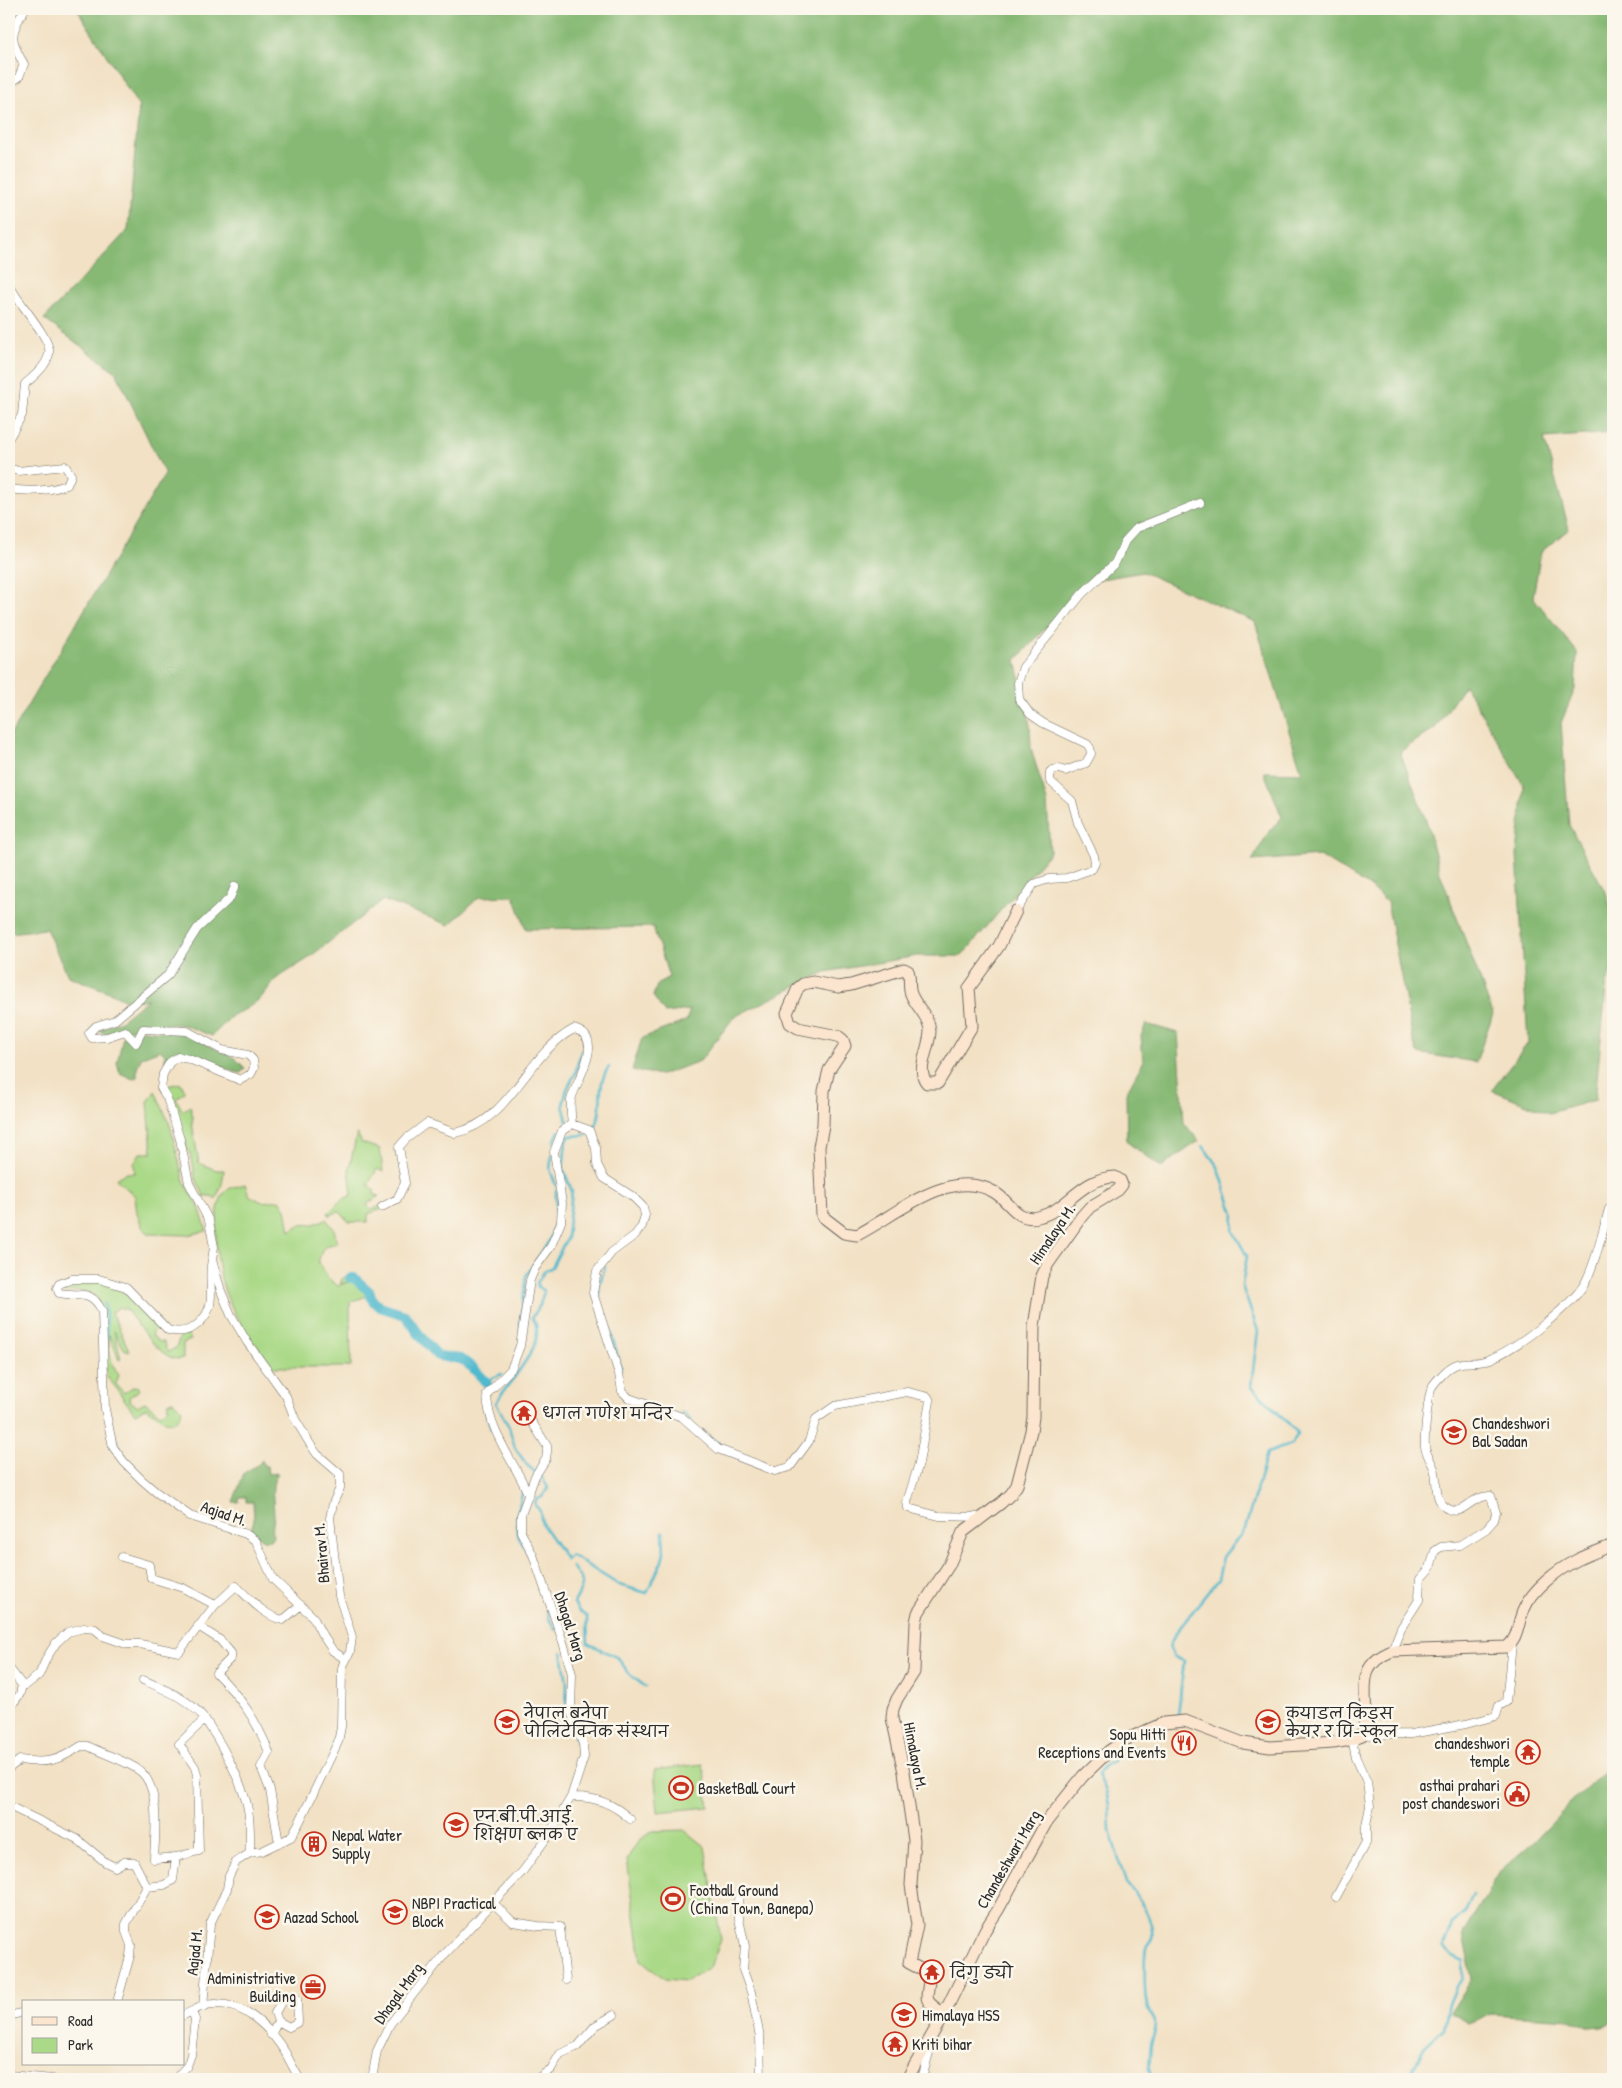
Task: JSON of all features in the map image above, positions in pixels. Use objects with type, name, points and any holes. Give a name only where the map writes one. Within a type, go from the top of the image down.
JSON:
[{"type":"street","points":[[9,84],[19,77],[24,64],[15,48],[13,28],[25,9]]},
{"type":"street","points":[[9,285],[34,320],[50,350],[49,356],[40,371],[25,384],[22,415],[9,438]]},
{"type":"street","points":[[9,468],[18,471],[65,466],[71,475],[68,485],[52,490],[20,491],[9,489]]},
{"type":"street","points":[[1016,911],[1034,884],[1049,879],[1077,876],[1092,869],[1094,863],[1094,856],[1078,823],[1072,801],[1050,781],[1049,776],[1052,770],[1059,769],[1065,771],[1086,763],[1091,754],[1090,748],[1080,740],[1043,723],[1030,714],[1019,699],[1018,683],[1023,667],[1082,594],[1114,563],[1126,541],[1137,528],[1200,504]]},
{"type":"street","points":[[212,1260],[214,1246],[212,1232],[209,1221],[189,1183],[180,1140],[167,1098],[161,1088],[163,1074],[170,1062],[178,1058],[189,1059],[240,1080],[251,1074],[254,1068],[253,1060],[248,1055],[222,1050],[187,1031],[143,1028],[136,1043],[125,1031],[98,1039],[92,1038],[89,1033],[96,1026],[115,1020],[168,975],[197,929],[230,898],[235,886]]},
{"type":"street","name":"Himalaya M.","points":[[944,2014],[930,2005],[927,2000],[926,1993],[929,1976],[926,1972],[909,1963],[917,1925],[911,1885],[914,1840],[904,1772],[892,1718],[893,1709],[914,1672],[918,1613],[949,1565],[963,1532],[1011,1494],[1023,1465],[1033,1417],[1034,1326],[1042,1276],[1048,1264],[1082,1216],[1090,1207],[1118,1190],[1122,1185],[1120,1180],[1115,1177],[1095,1181],[1049,1212],[1039,1217],[1030,1218],[1014,1211],[994,1192],[969,1185],[948,1187],[929,1194],[857,1235],[844,1232],[822,1216],[818,1147],[824,1125],[826,1079],[829,1070],[845,1046],[843,1040],[838,1036],[792,1025],[788,1020],[787,1013],[796,990],[803,984],[838,987],[851,985],[898,969],[904,969],[908,971],[910,992],[924,1015],[930,1032],[922,1072],[923,1078],[927,1083],[938,1083],[972,1026],[969,988],[999,946],[1016,911]]},
{"type":"street","points":[[382,1206],[397,1199],[405,1183],[399,1147],[406,1139],[428,1123],[455,1133],[482,1123],[507,1100],[555,1040],[574,1029],[583,1032],[588,1040],[589,1056],[571,1100],[572,1124]]},
{"type":"street","points":[[572,1124],[589,1130],[596,1148],[597,1164],[604,1178],[632,1196],[643,1208],[645,1215],[642,1226],[635,1235],[612,1252],[597,1271],[593,1293],[619,1374],[622,1391],[629,1398],[682,1417],[718,1448],[775,1471],[790,1467],[809,1441],[816,1420],[835,1406],[907,1392],[928,1396],[930,1401],[929,1408],[919,1463],[908,1496],[908,1508],[940,1516],[982,1517]]},
{"type":"street","points":[[528,1494],[516,1466],[496,1434],[488,1411],[487,1394],[511,1369],[520,1346],[530,1280],[535,1268],[551,1246],[561,1222],[562,1203],[554,1152],[562,1131],[572,1124]]},
{"type":"street","points":[[1392,1651],[1401,1628],[1419,1600],[1420,1579],[1430,1568],[1435,1551],[1441,1547],[1460,1545],[1475,1536],[1486,1529],[1494,1520],[1496,1513],[1491,1496],[1475,1499],[1461,1511],[1454,1512],[1436,1496],[1435,1472],[1425,1448],[1432,1386],[1450,1366],[1458,1363],[1487,1361],[1499,1355],[1528,1336],[1569,1303],[1586,1283],[1609,1209],[1613,1204]]},
{"type":"street","name":"Bhairav M.","points":[[212,1260],[220,1291],[231,1315],[247,1342],[286,1396],[295,1419],[317,1454],[340,1474],[340,1488],[333,1503],[330,1518],[339,1596],[352,1638],[350,1652],[342,1668]]},
{"type":"street","name":"Aajad M.","points":[[203,2007],[210,1924],[227,1889],[229,1876],[236,1862],[250,1853],[262,1851],[291,1838],[338,1742],[341,1727],[342,1668],[345,1659],[333,1651],[313,1617],[273,1579],[256,1541],[246,1534],[190,1516],[156,1492],[124,1462],[113,1447],[105,1408],[102,1311],[98,1302],[90,1296],[59,1294],[57,1288],[60,1284],[72,1279],[99,1279],[126,1287],[168,1330],[177,1333],[192,1329],[204,1318],[210,1308],[209,1272],[212,1260]]},
{"type":"street","name":"Dhagal Marg","points":[[372,2079],[377,2051],[390,2024],[444,1955],[523,1871],[548,1836],[571,1797],[584,1757],[582,1744],[571,1712],[572,1674],[533,1555],[521,1532],[522,1515],[528,1494],[535,1476],[546,1459],[547,1446],[530,1419]]},
{"type":"street","points":[[1336,1897],[1366,1842],[1366,1824],[1370,1806],[1367,1782],[1356,1758],[1357,1737],[1366,1722],[1366,1673],[1378,1658],[1392,1651],[1499,1649],[1507,1647],[1515,1640],[1524,1608],[1544,1584],[1577,1560],[1613,1545]]},
{"type":"street","points":[[122,1557],[149,1565],[151,1578],[183,1588],[215,1605]]},
{"type":"street","points":[[22,1684],[26,1685],[39,1675],[56,1643],[68,1632],[84,1628],[95,1629],[103,1636],[126,1644],[140,1644],[179,1652],[215,1605],[236,1586],[263,1611],[276,1618],[283,1620],[301,1605]]},
{"type":"street","points":[[198,1626],[220,1640],[231,1653],[231,1658],[216,1673],[242,1700],[260,1728],[269,1752],[261,1767],[270,1790],[279,1843]]},
{"type":"street","points":[[1357,1737],[1411,1734],[1466,1724],[1496,1716],[1499,1706],[1506,1702],[1512,1644]]},
{"type":"street","points":[[9,1668],[22,1684]]},
{"type":"street","points":[[143,1680],[172,1692],[197,1708],[216,1736],[245,1796],[250,1824],[250,1853]]},
{"type":"street","points":[[9,1709],[20,1694],[22,1684]]},
{"type":"street","points":[[9,1768],[20,1760],[40,1763],[52,1761],[66,1756],[81,1746],[88,1746],[138,1770],[146,1777],[154,1800],[154,1859],[176,1857],[199,1851],[198,1775],[195,1767],[179,1744],[205,1719]]},
{"type":"street","name":"Chandeshwari Marg","points":[[907,2079],[944,2014],[985,1930],[1047,1822],[1083,1776],[1109,1751],[1126,1739],[1164,1723],[1185,1721],[1244,1743],[1270,1748],[1333,1743],[1357,1737]]},
{"type":"street","points":[[571,1797],[589,1796],[620,1810],[630,1819]]},
{"type":"street","points":[[9,1806],[77,1839],[115,1868],[124,1862],[134,1862],[147,1888]]},
{"type":"street","points":[[118,2000],[130,1956],[131,1945],[126,1932],[126,1924],[147,1888],[164,1885],[173,1880],[176,1857]]},
{"type":"street","points":[[741,1890],[738,1900],[739,1920],[745,1946],[743,1970],[751,1992],[760,2037],[761,2079]]},
{"type":"street","points":[[492,1902],[513,1922],[560,1927],[566,1980]]},
{"type":"street","points":[[185,2015],[212,2004],[240,2008],[257,2019],[271,2034],[284,2051],[300,2079]]},
{"type":"street","points":[[175,2079],[187,2066],[191,2055],[195,2020],[192,2012]]},
{"type":"street","points":[[9,2016],[22,2013]]},
{"type":"street","points":[[537,2079],[551,2069],[560,2054],[578,2046],[595,2026],[614,2014]]},
{"type":"street","points":[[271,2034],[278,2021]]},
{"type":"street","points":[[922,2079],[936,2029]]},
{"type":"street","points":[[9,2075],[54,2079]]},
{"type":"green space","points":[[77,9],[1613,9],[1613,433],[1544,438],[1569,529],[1541,552],[1533,597],[1577,652],[1575,689],[1561,723],[1569,825],[1607,895],[1613,919],[1613,961],[1606,989],[1595,1100],[1549,1113],[1492,1090],[1528,1043],[1517,854],[1524,786],[1465,685],[1435,728],[1400,752],[1427,823],[1439,870],[1493,1014],[1476,1062],[1417,1053],[1387,902],[1370,887],[1320,856],[1252,861],[1267,835],[1282,817],[1264,772],[1302,773],[1255,622],[1143,572],[1089,581],[1016,660],[1030,725],[1031,749],[1047,801],[1050,852],[962,956],[917,956],[825,972],[734,1017],[700,1061],[661,1075],[632,1070],[642,1038],[686,1021],[690,1010],[665,1013],[653,996],[658,983],[669,977],[653,927],[526,929],[514,896],[479,897],[449,925],[383,900],[306,960],[276,979],[260,999],[233,1015],[212,1036],[184,1025],[161,1024],[104,1034],[100,1030],[122,1020],[148,999],[130,1002],[68,976],[46,929],[9,933],[9,737],[165,474],[116,372],[44,319],[128,230],[139,107]]},
{"type":"green space","points":[[1146,1024],[1178,1033],[1184,1123],[1199,1141],[1161,1167],[1127,1142],[1126,1093],[1143,1062],[1141,1036]]},
{"type":"green space","points":[[143,1030],[186,1034],[235,1058],[245,1068],[241,1073],[235,1072],[184,1051],[170,1055],[165,1061],[165,1055],[160,1050],[142,1057],[137,1067],[137,1077],[133,1079],[120,1073],[117,1063],[123,1037]]},
{"type":"green space","points":[[181,1083],[185,1092],[176,1099],[183,1111],[190,1106],[199,1163],[216,1170],[224,1170],[222,1184],[216,1199],[211,1196],[204,1196],[195,1178],[193,1163],[178,1124],[167,1086]]},
{"type":"green space","points":[[155,1091],[170,1125],[184,1181],[199,1207],[207,1231],[187,1235],[149,1234],[142,1227],[137,1213],[135,1196],[116,1179],[125,1173],[135,1173],[134,1163],[140,1153],[152,1153],[148,1102]]},
{"type":"green space","points":[[357,1133],[362,1143],[380,1149],[383,1172],[377,1169],[368,1185],[374,1190],[374,1194],[379,1196],[367,1204],[371,1210],[383,1205],[386,1208],[368,1214],[368,1222],[349,1222],[339,1211],[329,1216],[328,1213],[340,1201],[352,1195],[349,1169]]},
{"type":"green space","points":[[245,1184],[249,1195],[262,1202],[280,1200],[286,1209],[290,1231],[299,1225],[314,1224],[326,1219],[334,1229],[337,1243],[323,1248],[318,1263],[328,1278],[338,1286],[351,1281],[340,1284],[342,1279],[350,1274],[359,1277],[373,1289],[377,1300],[396,1311],[401,1309],[405,1312],[403,1316],[388,1313],[374,1304],[367,1296],[350,1302],[351,1367],[271,1367],[240,1322],[229,1302],[222,1282],[217,1256],[216,1227],[217,1214],[224,1193],[231,1188]]},
{"type":"green space","points":[[100,1281],[126,1290],[159,1326],[152,1335],[159,1342],[164,1342],[168,1352],[176,1348],[180,1337],[188,1334],[191,1340],[183,1343],[183,1358],[175,1359],[159,1349],[151,1341],[125,1308],[122,1310],[119,1307],[111,1313],[130,1352],[124,1349],[114,1331],[121,1359],[119,1360],[109,1334],[111,1361],[119,1375],[116,1384],[124,1393],[134,1386],[139,1387],[138,1391],[129,1397],[130,1401],[137,1406],[145,1402],[160,1414],[168,1409],[168,1402],[173,1401],[182,1409],[175,1421],[166,1421],[146,1408],[135,1414],[107,1378],[97,1298],[90,1292],[63,1292],[61,1289],[62,1286],[75,1282]]},
{"type":"green space","points":[[262,1460],[264,1466],[267,1466],[268,1474],[278,1473],[273,1488],[273,1536],[270,1540],[265,1541],[250,1532],[254,1520],[253,1502],[246,1502],[246,1497],[239,1497],[239,1502],[233,1502],[244,1473]]},
{"type":"green space","points":[[1613,1756],[1613,2022],[1603,2026],[1590,2027],[1569,2019],[1491,2014],[1468,2023],[1450,2013],[1472,1979],[1463,1934],[1501,1870],[1533,1842],[1608,1767]]},
{"type":"green space","name":"BasketBall Court","points":[[703,1764],[709,1807],[658,1812],[654,1770]]},
{"type":"green space","name":"Football Ground (China Town, Banepa)","points":[[684,1830],[705,1847],[721,1940],[710,1967],[686,1981],[665,1979],[641,1960],[627,1859],[639,1840],[653,1831]]},
{"type":"waterway","points":[[567,1125],[563,1105],[567,1089],[575,1074],[581,1051]]},
{"type":"waterway","points":[[595,1128],[598,1120],[602,1081],[609,1067]]},
{"type":"waterway","points":[[554,1142],[559,1131]]},
{"type":"waterway","points":[[535,1472],[527,1465],[515,1448],[509,1427],[496,1403],[526,1361],[532,1349],[537,1327],[532,1318],[540,1305],[544,1291],[538,1287],[537,1283],[544,1272],[552,1267],[567,1238],[572,1191],[563,1169],[566,1141],[570,1136],[587,1135]]},
{"type":"waterway","points":[[1171,1718],[1178,1715],[1184,1661],[1174,1657],[1169,1647],[1175,1634],[1218,1579],[1223,1557],[1245,1529],[1267,1453],[1292,1444],[1298,1433],[1251,1386],[1258,1331],[1242,1286],[1247,1256],[1233,1231],[1234,1214],[1218,1167],[1203,1146]]},
{"type":"waterway","points":[[552,1155],[550,1169],[556,1186]]},
{"type":"waterway","points":[[520,1326],[526,1276],[549,1241],[556,1222],[556,1191]]},
{"type":"waterway","points":[[599,1300],[599,1286],[605,1267]]},
{"type":"waterway","points":[[350,1278],[354,1278],[369,1291],[373,1301],[380,1307],[405,1315],[438,1356],[461,1359],[473,1368],[487,1383]]},
{"type":"waterway","points":[[104,1304],[107,1338]]},
{"type":"waterway","points":[[607,1324],[610,1328],[621,1368]]},
{"type":"waterway","points":[[487,1383],[488,1380],[502,1374]]},
{"type":"waterway","points":[[485,1390],[483,1402],[491,1429]]},
{"type":"waterway","points":[[681,1413],[685,1414],[690,1420]]},
{"type":"waterway","points":[[115,1438],[125,1458],[133,1466]]},
{"type":"waterway","points":[[711,1438],[727,1449]]},
{"type":"waterway","points":[[538,1474],[548,1488],[542,1497],[536,1500],[535,1505],[540,1511],[542,1524],[566,1559]]},
{"type":"waterway","points":[[523,1490],[517,1515],[517,1534],[528,1553]]},
{"type":"waterway","points":[[566,1560],[571,1555],[619,1585],[647,1593],[662,1561],[664,1552],[663,1532]]},
{"type":"waterway","points":[[572,1567],[582,1581],[581,1589],[574,1603],[579,1611],[587,1617],[588,1643],[618,1658],[630,1675],[646,1687]]},
{"type":"waterway","points":[[546,1603],[549,1619],[556,1630]]},
{"type":"waterway","points":[[562,1652],[567,1683],[566,1714],[579,1746],[579,1761]]},
{"type":"waterway","points":[[1136,1747],[1104,1766],[1098,1775],[1106,1791],[1109,1805],[1110,1831],[1126,1883],[1144,1908],[1151,1924],[1152,1938],[1147,1945],[1145,1959],[1145,1993],[1149,2013],[1156,2026],[1151,2044],[1149,2069],[1153,2079]]},
{"type":"waterway","points":[[1409,2079],[1423,2049],[1444,2029],[1449,2004],[1456,1987],[1463,1979],[1464,1962],[1453,1957],[1443,1947],[1452,1924],[1465,1913],[1473,1894]]},
{"type":"place","name":"धगल गणेश मन्दिर","points":[[524,1413]]},
{"type":"place","name":"Chandeshwori Bal Sadan","points":[[1454,1432]]},
{"type":"place","name":"नेपाल बनेपा पोलिटेक्निक संस्थान","points":[[507,1722]]},
{"type":"place","name":"क्र्याडल किड्स केयर र प्रि-स्कूल","points":[[1268,1722]]},
{"type":"place","name":"Sopu Hitti Receptions and Events","points":[[1184,1743]]},
{"type":"place","name":"chandeshwori temple","points":[[1528,1752]]},
{"type":"place","name":"BasketBall Court","points":[[681,1788]]},
{"type":"place","name":"asthai prahari post chandeswori","points":[[1517,1794]]},
{"type":"place","name":"एन.बी.पी.आई. शिक्षण ब्लक ए","points":[[456,1825]]},
{"type":"place","name":"Nepal Water Supply","points":[[314,1844]]},
{"type":"place","name":"Football Ground (China Town, Banepa)","points":[[673,1899]]},
{"type":"place","name":"NBPI Practical Block","points":[[395,1912]]},
{"type":"place","name":"Aazad School","points":[[267,1917]]},
{"type":"place","name":"दिगु ड्यो","points":[[932,1972]]},
{"type":"place","name":"Administriative Building","points":[[313,1987]]},
{"type":"place","name":"Himalaya HSS","points":[[904,2015]]},
{"type":"place","name":"Kriti bihar","points":[[895,2044]]}]
